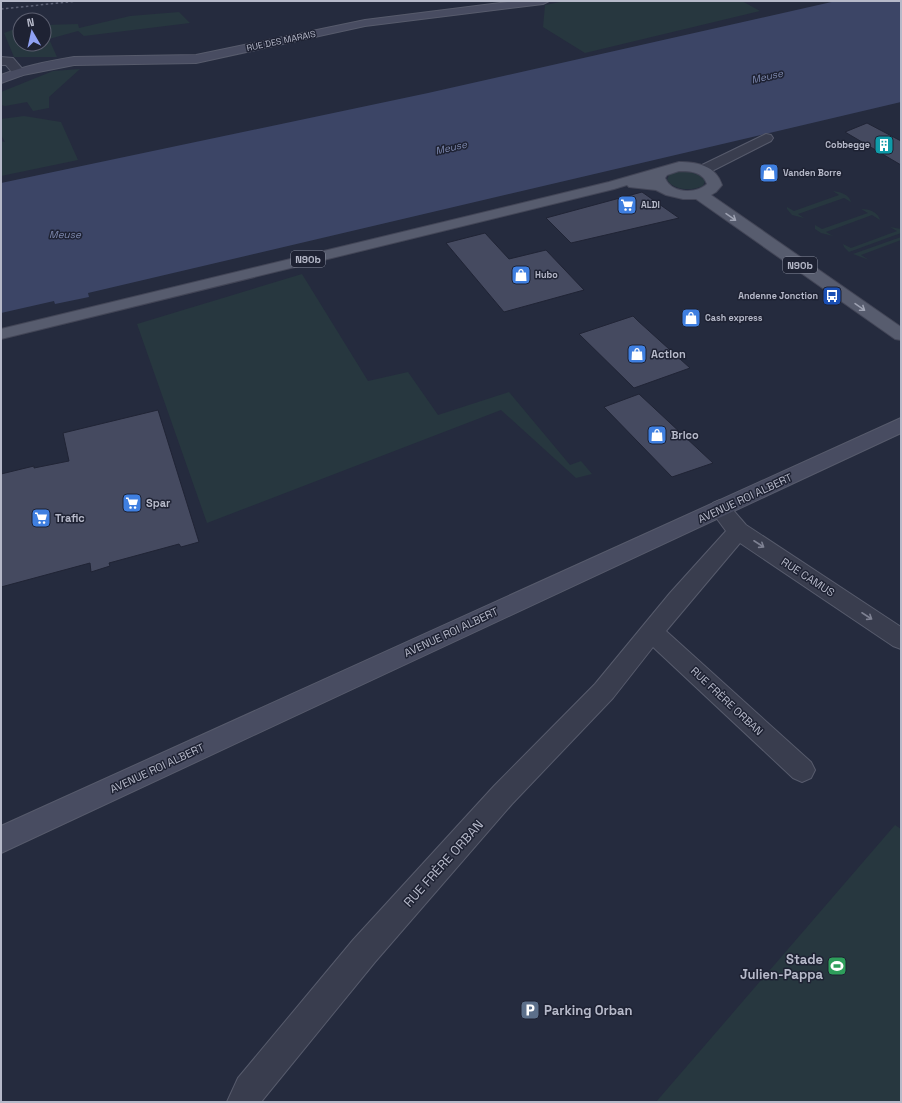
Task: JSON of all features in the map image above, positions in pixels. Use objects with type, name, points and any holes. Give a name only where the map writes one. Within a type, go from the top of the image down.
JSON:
[{"type":"main road","name":"RUE DES MARAIS","points":[[1,79],[19,72],[74,61],[196,59],[365,23],[543,1]]},
{"type":"main road","points":[[684,166],[703,170],[711,174],[715,180],[715,185],[705,192],[683,194],[671,192],[661,180],[666,169],[684,166]]},
{"type":"main road","name":"N90b","points":[[1,334],[614,185],[635,184],[661,180]]},
{"type":"main road","name":"N90b","points":[[705,192],[901,318]]},
{"type":"main road","name":"N90b","points":[[705,192],[901,335]]},
{"type":"main road","name":"AVENUE ROI ALBERT","points":[[1,840],[901,425]]},
{"type":"street","points":[[1,61],[9,61],[19,72]]},
{"type":"street","points":[[703,170],[766,138]]},
{"type":"street","name":"RUE CAMUS","points":[[720,508],[738,531],[901,638]]},
{"type":"street","name":"RUE FRÈRE ORBAN","points":[[243,1102],[250,1090],[364,951],[503,795],[604,691],[678,599],[738,531]]},
{"type":"street","name":"RUE FRÈRE ORBAN","points":[[652,632],[802,770]]},
{"type":"shaded area","points":[[565,1],[742,1],[760,11],[585,53],[543,27],[545,5]]},
{"type":"shaded area","points":[[179,12],[190,23],[84,36],[78,31],[52,38],[52,25],[78,24],[79,28],[130,16]]},
{"type":"shaded area","points":[[12,30],[12,52],[52,52],[52,46],[57,57],[14,57],[4,33]]},
{"type":"shaded area","points":[[80,69],[49,97],[49,108],[33,111],[27,102],[5,106],[1,105],[1,92],[53,71]]},
{"type":"shaded area","points":[[24,116],[61,122],[78,160],[1,176],[1,141],[5,142],[1,135],[1,119]]},
{"type":"shaded area","points":[[685,171],[701,177],[705,181],[703,186],[694,189],[684,189],[670,184],[667,180],[669,175],[676,172]]},
{"type":"shaded area","points":[[833,191],[846,195],[851,202],[844,198],[798,214],[804,218],[792,215],[787,209],[787,207],[794,211],[839,195]]},
{"type":"shaded area","points":[[861,209],[873,212],[879,217],[880,220],[872,215],[826,232],[833,236],[821,233],[815,229],[815,225],[822,229],[868,213]]},
{"type":"shaded area","points":[[890,227],[901,229],[901,233],[849,252],[844,247],[843,244],[851,248],[897,231]]},
{"type":"shaded area","points":[[901,237],[901,240],[861,255],[869,260],[853,254]]},
{"type":"shaded area","points":[[302,274],[368,381],[408,372],[438,415],[509,392],[570,465],[581,461],[592,474],[576,478],[501,410],[207,523],[137,324]]},
{"type":"shaded area","name":"Stade Julien-Pappa","points":[[895,825],[901,829],[901,1102],[656,1102]]},
{"type":"water","name":"Meuse","points":[[836,1],[901,1],[901,102],[88,293],[89,297],[55,304],[54,301],[1,313],[1,183],[428,93]]},
{"type":"building","name":"Cobbegge","points":[[867,123],[901,141],[901,165],[845,132]]},
{"type":"building","name":"ALDI","points":[[642,192],[679,218],[571,243],[546,218]]},
{"type":"building","name":"Hubo","points":[[485,233],[509,259],[546,250],[584,290],[504,312],[446,243]]},
{"type":"building","name":"Action","points":[[633,316],[690,368],[634,388],[579,334]]},
{"type":"building","name":"Brico","points":[[639,394],[713,463],[672,477],[604,407]]},
{"type":"building","name":"Spar","points":[[158,410],[199,542],[181,547],[179,544],[109,563],[110,566],[91,572],[90,563],[1,587],[1,474],[34,466],[34,468],[69,461],[63,433]]},
{"type":"railway","points":[[1,9],[78,1]]},
{"type":"place","name":"Cobbegge","points":[[884,145]]},
{"type":"place","name":"Vanden Borre","points":[[769,173]]},
{"type":"place","name":"ALDI","points":[[627,205]]},
{"type":"place","name":"Hubo","points":[[521,275]]},
{"type":"place","name":"Andenne Jonction","points":[[832,296]]},
{"type":"place","name":"Cash express","points":[[691,318]]},
{"type":"place","name":"Action","points":[[637,354]]},
{"type":"place","name":"Brico","points":[[657,435]]},
{"type":"place","name":"Spar","points":[[132,503]]},
{"type":"place","name":"Trafic","points":[[41,518]]},
{"type":"place","name":"Stade Julien-Pappa","points":[[837,966]]},
{"type":"place","name":"Parking Orban","points":[[530,1010]]}]
